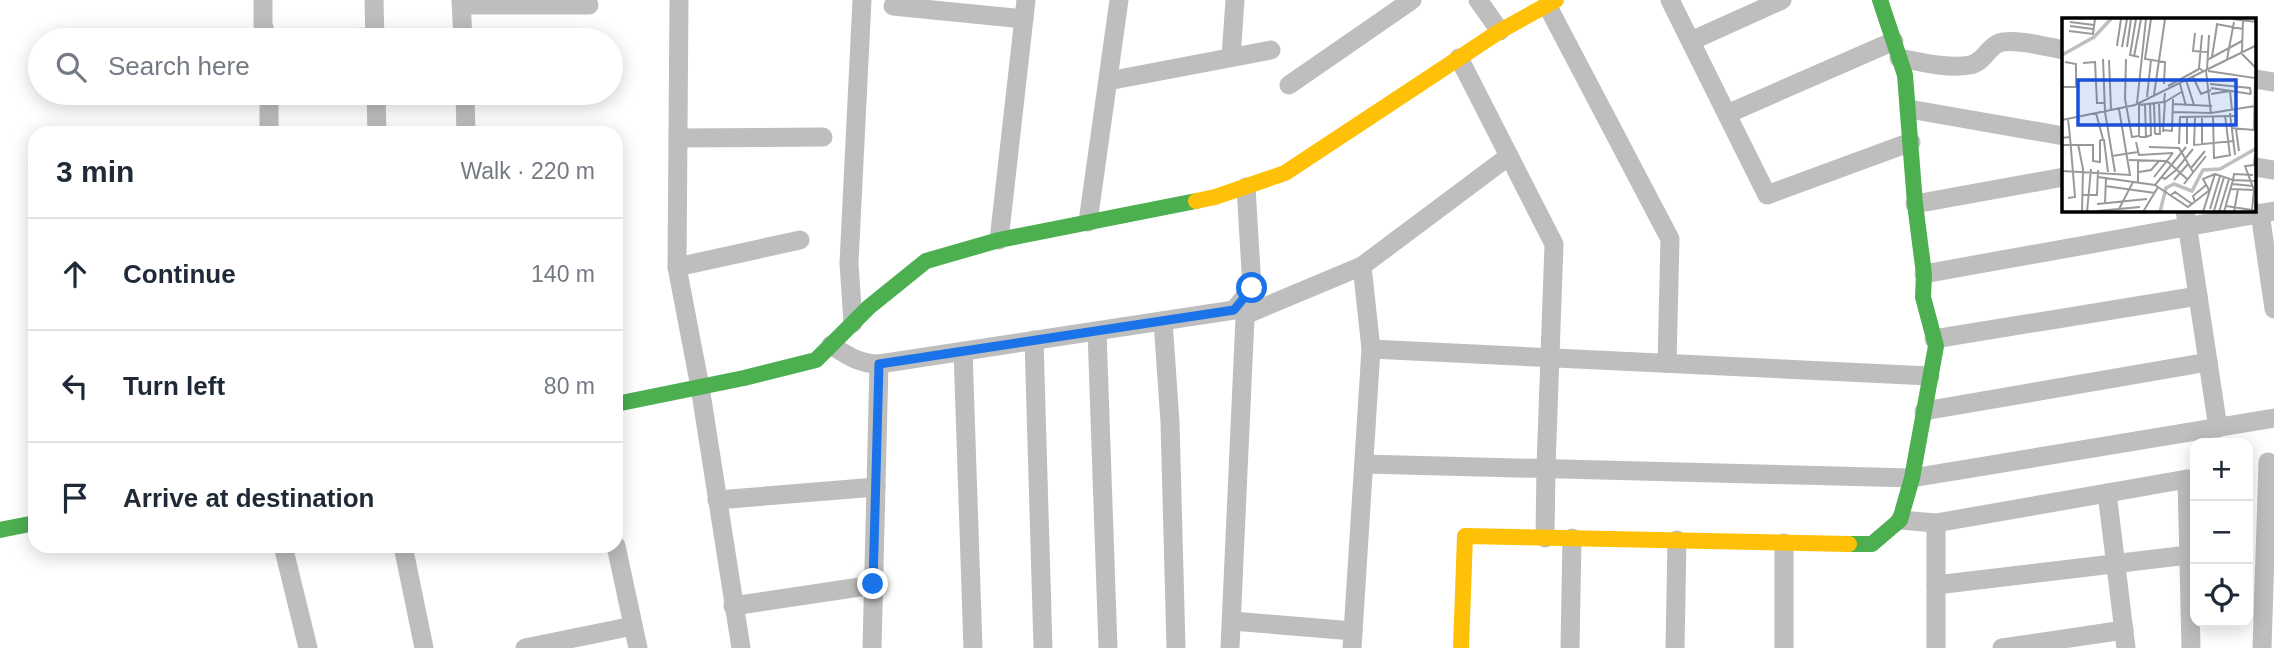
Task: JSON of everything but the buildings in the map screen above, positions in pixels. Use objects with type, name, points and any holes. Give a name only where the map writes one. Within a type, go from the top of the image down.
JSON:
[{"type":"street","points":[[263,0],[264,28]]},
{"type":"street","points":[[374,0],[375,28]]},
{"type":"street","points":[[679,0],[677,267],[700,387],[741,648]]},
{"type":"street","points":[[853,323],[849,262],[862,0]]},
{"type":"street","points":[[1088,222],[1119,0]]},
{"type":"street","points":[[1230,57],[1235,0]]},
{"type":"street","points":[[1289,85],[1412,0]]},
{"type":"street","points":[[1478,0],[1500,31]]},
{"type":"street","points":[[1670,0],[1767,195],[1911,142]]},
{"type":"street","points":[[1691,41],[1782,0]]},
{"type":"street","points":[[1461,648],[1465,536],[1872,544],[1900,520],[1912,478],[1936,346],[1923,298],[1924,274],[1915,204],[1905,75],[1880,0]]},
{"type":"street","points":[[462,28],[461,2],[589,5]]},
{"type":"street","points":[[623,403],[816,360],[869,307],[926,261],[999,240],[1215,197],[1285,173],[1500,31],[1551,3],[1670,239],[1667,363]]},
{"type":"street","points":[[894,6],[1025,10],[999,240]]},
{"type":"street","points":[[1727,114],[1896,49],[1966,66],[1979,63],[1991,49],[2001,43],[2016,42],[2062,50]]},
{"type":"street","points":[[1108,81],[1271,50]]},
{"type":"street","points":[[1459,58],[1554,244],[1545,538]]},
{"type":"street","points":[[2256,79],[2274,82]]},
{"type":"street","points":[[269,105],[269,126]]},
{"type":"street","points":[[376,105],[377,126]]},
{"type":"street","points":[[465,105],[466,126]]},
{"type":"street","points":[[1909,109],[2062,136]]},
{"type":"street","points":[[678,138],[823,137]]},
{"type":"street","points":[[831,345],[854,360],[879,364],[1234,310],[1362,266],[1509,156]]},
{"type":"street","points":[[2256,167],[2274,170]]},
{"type":"street","points":[[1915,204],[2062,177]]},
{"type":"street","points":[[1230,648],[1245,305],[1252,288],[1245,187]]},
{"type":"street","points":[[1924,274],[2186,218],[2267,212],[2274,309]]},
{"type":"street","points":[[2186,218],[2218,428]]},
{"type":"street","points":[[677,267],[800,240]]},
{"type":"street","points":[[1232,621],[1353,640],[1371,349],[1362,266]]},
{"type":"street","points":[[1934,339],[2198,296]]},
{"type":"street","points":[[1163,321],[1170,422],[1176,648]]},
{"type":"street","points":[[1097,331],[1108,648]]},
{"type":"street","points":[[1034,340],[1043,648]]},
{"type":"street","points":[[1371,349],[1930,376]]},
{"type":"street","points":[[963,351],[973,648]]},
{"type":"street","points":[[1924,411],[2208,362]]},
{"type":"street","points":[[872,648],[879,364]]},
{"type":"street","points":[[1364,464],[1912,478],[2274,418]]},
{"type":"street","points":[[2262,648],[2268,462]]},
{"type":"street","points":[[1900,520],[1936,523],[2190,481]]},
{"type":"street","points":[[717,500],[876,487]]},
{"type":"street","points":[[2002,648],[2125,639],[2107,493]]},
{"type":"street","points":[[2190,501],[2188,555],[2191,648]]},
{"type":"street","points":[[2253,512],[2266,518]]},
{"type":"street","points":[[1936,523],[1936,648]]},
{"type":"street","points":[[0,530],[28,524]]},
{"type":"street","points":[[1570,648],[1572,538]]},
{"type":"street","points":[[1675,648],[1677,540]]},
{"type":"street","points":[[1784,543],[1784,648]]},
{"type":"street","points":[[285,553],[308,648]]},
{"type":"street","points":[[404,553],[424,648]]},
{"type":"street","points":[[617,553],[638,648]]},
{"type":"street","points":[[1936,585],[2188,555]]},
{"type":"street","points":[[733,606],[873,584]]},
{"type":"street","points":[[525,648],[633,626]]},
{"type":"traffic: fast","points":[[1849,544],[1872,544],[1900,520],[1912,478],[1936,346],[1923,297],[1924,274],[1915,204],[1905,75],[1880,0]]},
{"type":"traffic: fast","points":[[623,403],[816,360],[869,307],[926,261],[999,240],[1196,201]]},
{"type":"traffic: fast","points":[[0,530],[28,524]]},
{"type":"traffic: slow","points":[[1196,201],[1285,173],[1500,31],[1556,0]]},
{"type":"traffic: slow","points":[[1461,648],[1465,536],[1849,544]]},
{"type":"route","points":[[873,584],[879,364],[1234,310],[1252,288]]}]
